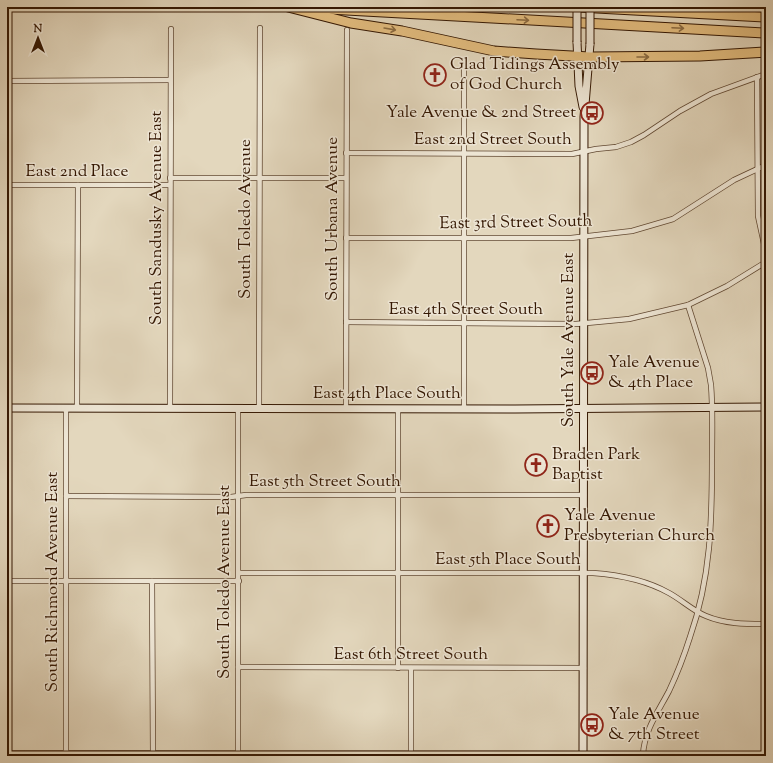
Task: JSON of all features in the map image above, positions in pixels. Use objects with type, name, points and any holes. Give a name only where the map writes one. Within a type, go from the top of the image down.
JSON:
[{"type":"highway","points":[[288,7],[766,33]]},
{"type":"highway","points":[[288,7],[351,23],[402,31],[494,51],[590,57],[700,56],[766,52]]},
{"type":"highway","points":[[577,7],[766,17]]},
{"type":"main road","name":"South Yale Avenue East","points":[[577,7],[577,56],[579,86],[584,117]]},
{"type":"main road","name":"South Yale Avenue East","points":[[583,755],[584,117],[590,57],[590,7]]},
{"type":"main road","name":"East 4th Place South","points":[[7,408],[464,409],[766,407]]},
{"type":"street","name":"South Toledo Avenue","points":[[259,409],[260,28]]},
{"type":"street","name":"South Sandusky Avenue East","points":[[170,408],[171,29]]},
{"type":"street","name":"South Urbana Avenue","points":[[346,30],[346,409]]},
{"type":"street","points":[[464,66],[464,409]]},
{"type":"street","name":"East 2nd Street South","points":[[346,153],[572,154],[616,146],[631,142],[644,135],[712,94],[766,74]]},
{"type":"street","points":[[757,77],[758,216],[766,253]]},
{"type":"street","points":[[7,81],[170,80]]},
{"type":"street","name":"East 3rd Street South","points":[[346,238],[571,238],[632,232],[673,219],[734,180],[766,165]]},
{"type":"street","points":[[170,178],[346,178]]},
{"type":"street","name":"East 2nd Place","points":[[7,185],[170,185]]},
{"type":"street","points":[[77,408],[78,185]]},
{"type":"street","name":"East 4th Street South","points":[[346,322],[576,324],[584,322],[629,319],[688,305],[727,286],[766,262]]},
{"type":"street","points":[[643,755],[646,734],[678,669],[698,612],[711,542],[711,385],[708,368],[688,305]]},
{"type":"street","name":"South Richmond Avenue East","points":[[66,408],[66,755]]},
{"type":"street","name":"South Toledo Avenue East","points":[[238,409],[238,755]]},
{"type":"street","points":[[398,409],[398,668]]},
{"type":"street","name":"East 5th Street South","points":[[66,496],[584,495]]},
{"type":"street","name":"East 5th Place South","points":[[239,573],[611,574],[638,580],[657,587],[706,616],[732,624],[766,624]]},
{"type":"street","points":[[7,581],[239,581]]},
{"type":"street","points":[[152,581],[153,755]]},
{"type":"street","name":"East 6th Street South","points":[[238,667],[584,668]]},
{"type":"street","points":[[411,668],[411,755]]},
{"type":"street","points":[[7,754],[686,756]]},
{"type":"place","name":"Glad Tidings Assembly of God Church","points":[[435,75]]},
{"type":"place","name":"Yale Avenue & 2nd Street","points":[[592,113]]},
{"type":"place","name":"Yale Avenue & 4th Place","points":[[592,373]]},
{"type":"place","name":"Braden Park Baptist","points":[[536,465]]},
{"type":"place","name":"Yale Avenue Presbyterian Church","points":[[548,526]]},
{"type":"place","name":"Yale Avenue & 7th Street","points":[[592,725]]}]
